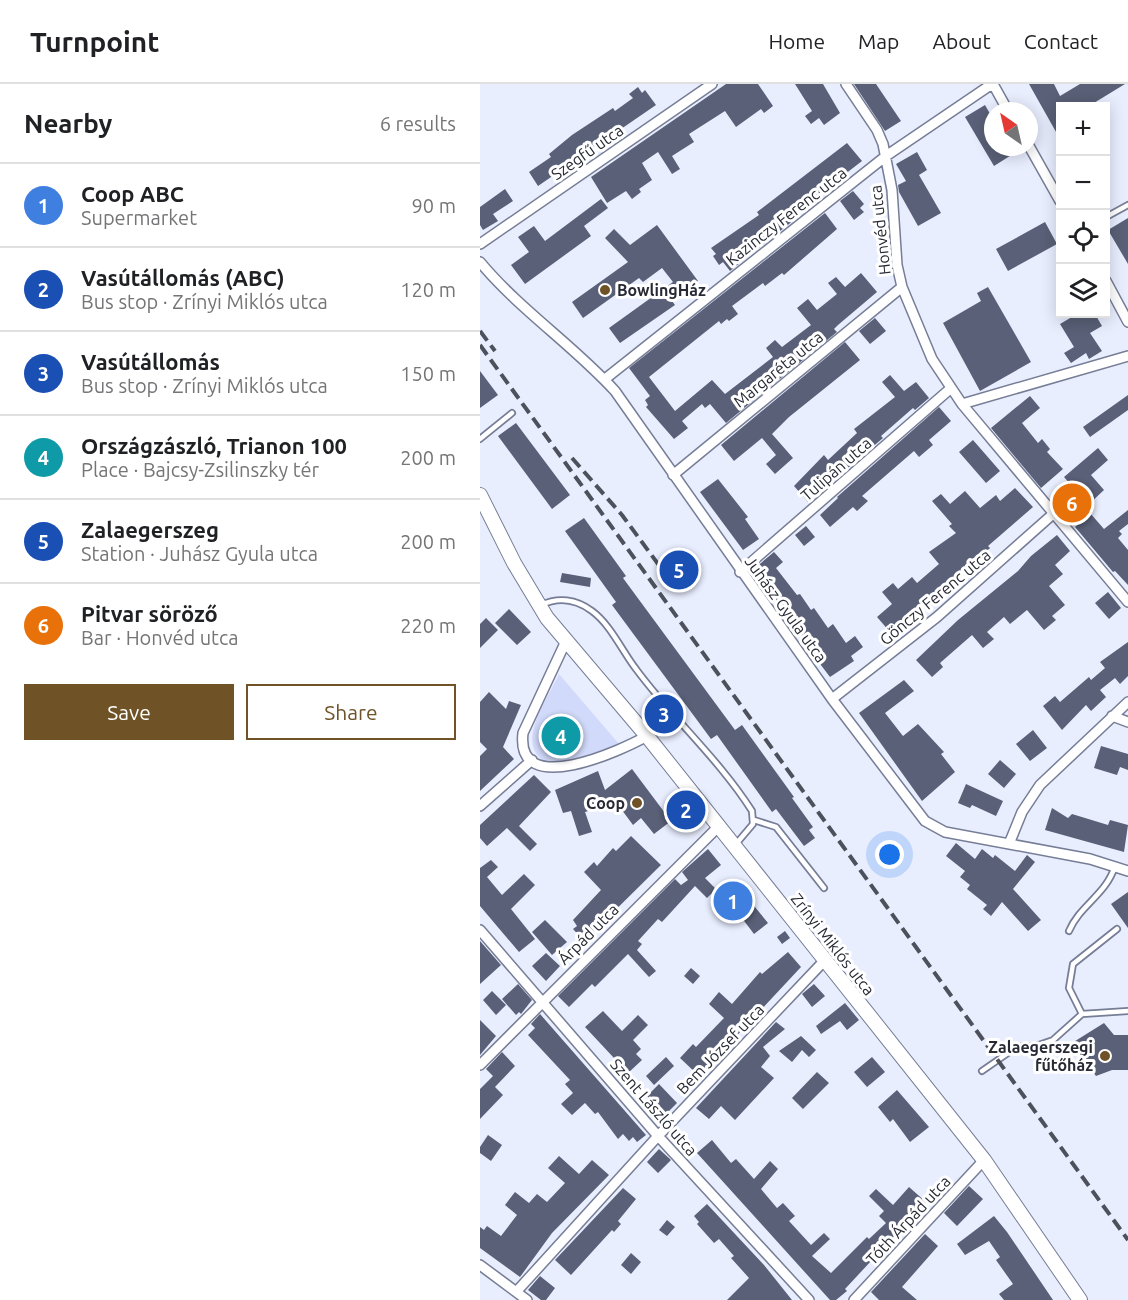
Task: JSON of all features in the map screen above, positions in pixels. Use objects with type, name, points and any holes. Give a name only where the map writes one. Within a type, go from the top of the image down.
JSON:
[{"type":"main road","name":"Zrínyi Miklós utca","points":[[480,495],[514,563],[547,618],[647,736],[984,1160],[1080,1300]]},
{"type":"street","name":"Szegfű utca","points":[[480,244],[712,84]]},
{"type":"street","name":"Honvéd utca","points":[[846,84],[877,130],[886,156],[902,287],[921,335],[962,404],[1128,602]]},
{"type":"street","name":"Kazinczy Ferenc utca","points":[[605,380],[886,156],[992,84]]},
{"type":"street","points":[[992,84],[1003,102]]},
{"type":"street","points":[[1034,156],[1056,194]]},
{"type":"street","name":"Juhász Gyula utca","points":[[480,262],[501,285],[605,380],[832,699],[925,821],[945,832],[1115,866],[1128,871]]},
{"type":"street","name":"Margaréta utca","points":[[673,475],[902,287]]},
{"type":"street","points":[[1110,288],[1128,322]]},
{"type":"street","points":[[962,404],[1128,356]]},
{"type":"street","name":"Tulipán utca","points":[[740,572],[951,389]]},
{"type":"street","name":"Gönczy Ferenc utca","points":[[832,699],[937,617],[1053,514]]},
{"type":"street","points":[[566,641],[524,733],[525,751],[532,760],[549,768],[572,766],[627,747],[647,736]]},
{"type":"street","points":[[1009,844],[1027,804],[1040,785],[1128,702]]},
{"type":"street","points":[[1112,716],[1128,722]]},
{"type":"street","points":[[480,806],[532,760]]},
{"type":"street","name":"Árpád utca","points":[[480,1065],[719,826]]},
{"type":"street","name":"Szent László utca","points":[[480,930],[658,1136],[809,1300]]},
{"type":"street","name":"Bem József utca","points":[[517,1291],[658,1136],[825,960]]},
{"type":"street","name":"Tóth Árpád utca","points":[[854,1300],[984,1160]]},
{"type":"street","points":[[480,1265],[527,1300]]},
{"type":"lane","points":[[1110,216],[1128,205]]},
{"type":"lane","points":[[480,439],[512,413]]},
{"type":"lane","points":[[540,606],[552,600],[567,600],[578,603],[602,620],[636,670],[748,804],[754,820],[751,829],[734,846]]},
{"type":"lane","points":[[754,820],[776,827],[824,888]]},
{"type":"lane","points":[[1069,931],[1076,919],[1105,889],[1115,866]]},
{"type":"lane","points":[[1082,1014],[1069,988],[1072,964],[1117,929]]},
{"type":"lane","points":[[982,1071],[1018,1046],[1036,1046],[1053,1040],[1082,1014],[1128,1011]]},
{"type":"shaded area","points":[[559,674],[619,744],[562,765],[551,764],[540,758],[534,749],[532,739],[534,728]]},
{"type":"building","points":[[726,84],[758,84],[773,106],[764,113],[761,109],[736,127],[725,111],[689,134],[694,142],[672,156],[680,169],[672,174],[658,152],[642,163],[652,180],[639,189],[641,192],[632,199],[626,191],[607,203],[591,177]]},
{"type":"building","points":[[795,84],[823,84],[840,113],[824,125],[819,118],[811,124],[805,116],[812,111]]},
{"type":"building","points":[[854,84],[876,84],[901,121],[885,131]]},
{"type":"building","points":[[1029,84],[1054,84],[1060,96],[1080,84],[1125,84],[1096,102],[1056,102],[1056,132]]},
{"type":"building","points":[[638,87],[642,93],[645,90],[656,105],[538,186],[529,172],[551,157],[549,154],[572,135],[613,108],[615,111],[633,98],[629,94]]},
{"type":"building","points":[[984,106],[984,149],[965,117]]},
{"type":"building","points":[[847,143],[862,161],[791,216],[794,220],[730,271],[723,262],[719,265],[713,256],[716,254],[711,248],[759,215],[757,212]]},
{"type":"building","points":[[917,152],[927,170],[919,175],[941,213],[918,226],[899,192],[898,185],[906,181],[896,164]]},
{"type":"building","points":[[988,156],[1010,156],[994,166]]},
{"type":"building","points":[[505,189],[513,201],[493,214],[498,221],[483,230],[480,225],[480,207]]},
{"type":"building","points":[[853,191],[864,204],[860,208],[864,212],[854,220],[840,201]]},
{"type":"building","points":[[601,199],[608,208],[584,226],[591,236],[525,284],[511,265],[529,252],[518,237],[534,226],[545,241]]},
{"type":"building","points":[[825,213],[837,229],[784,275],[782,273],[765,286],[763,283],[732,306],[738,314],[721,324],[719,321],[649,377],[675,411],[712,380],[725,394],[773,357],[766,348],[775,340],[782,347],[811,325],[797,308],[808,299],[817,310],[837,294],[828,283],[836,277],[845,287],[861,273],[877,292],[834,329],[837,332],[726,423],[710,404],[705,408],[702,404],[682,421],[688,428],[674,439],[646,407],[648,405],[645,400],[650,396],[629,368]]},
{"type":"building","points":[[1128,218],[1128,264],[1110,233],[1110,229]]},
{"type":"building","points":[[1045,222],[1056,242],[1056,245],[1008,271],[996,249]]},
{"type":"building","points":[[657,225],[698,281],[672,301],[675,305],[620,343],[609,328],[673,282],[662,268],[643,282],[639,278],[583,318],[572,302],[628,262],[605,238],[614,229],[630,245]]},
{"type":"building","points":[[988,287],[1031,362],[980,391],[943,323],[981,301],[977,293]]},
{"type":"building","points":[[875,318],[886,331],[870,344],[859,331]]},
{"type":"building","points":[[1070,318],[1097,318],[1102,326],[1090,333],[1102,351],[1089,359],[1086,353],[1071,363],[1064,353],[1074,347],[1060,324]]},
{"type":"building","points":[[845,342],[860,360],[789,417],[772,434],[793,458],[775,474],[766,464],[776,455],[762,438],[734,461],[721,445]]},
{"type":"building","points":[[480,371],[498,395],[480,408]]},
{"type":"building","points":[[890,375],[904,391],[916,382],[929,398],[915,410],[913,408],[881,436],[883,438],[808,502],[794,486],[824,455],[828,460],[857,433],[854,429],[895,397],[882,382]]},
{"type":"building","points":[[1128,395],[1128,410],[1090,437],[1083,427]]},
{"type":"building","points":[[1030,396],[1040,408],[1022,423],[1038,443],[1042,439],[1050,449],[1047,452],[1063,469],[1041,488],[991,428]]},
{"type":"building","points":[[939,407],[951,421],[929,440],[933,445],[919,457],[914,451],[862,496],[868,501],[857,511],[853,507],[830,527],[820,515],[837,497]]},
{"type":"building","points":[[516,423],[570,495],[552,509],[498,436]]},
{"type":"building","points":[[973,440],[1000,471],[986,483],[959,452]]},
{"type":"building","points":[[1098,448],[1108,460],[1091,475],[1104,490],[1088,505],[1064,477]]},
{"type":"building","points":[[718,479],[748,517],[745,519],[759,539],[743,550],[700,492]]},
{"type":"building","points":[[1015,488],[1033,507],[988,546],[990,548],[979,558],[890,632],[877,617],[892,604],[882,592],[893,583],[898,589],[912,577],[917,583],[939,564],[929,552],[956,533],[949,526],[952,524],[932,501],[941,494],[950,504],[965,491],[980,508],[996,495],[1000,501]]},
{"type":"building","points":[[1128,510],[1128,524],[1119,531],[1122,534],[1118,538],[1128,550],[1128,585],[1115,571],[1113,572],[1075,527],[1090,513],[1104,529]]},
{"type":"building","points":[[584,518],[626,576],[623,578],[735,730],[742,725],[794,797],[792,798],[813,827],[809,830],[815,838],[804,846],[776,809],[772,812],[717,735],[711,739],[612,605],[616,602],[565,531]]},
{"type":"building","points":[[806,526],[815,537],[804,546],[795,535]]},
{"type":"building","points":[[1057,535],[1070,551],[1055,565],[1063,574],[1049,586],[1065,605],[1052,616],[1056,620],[1044,630],[1027,610],[1010,624],[1004,617],[987,632],[994,639],[983,648],[972,635],[940,663],[943,667],[932,677],[916,660],[958,620],[1018,571],[1031,556]]},
{"type":"building","points":[[774,552],[783,562],[776,568],[811,610],[814,608],[828,628],[833,624],[846,643],[855,636],[863,647],[851,656],[854,661],[830,677],[805,644],[807,643],[790,618],[788,620],[768,588],[770,586],[755,568]]},
{"type":"building","points":[[562,573],[591,578],[590,587],[560,582]]},
{"type":"building","points":[[1108,592],[1121,608],[1109,619],[1095,603]]},
{"type":"building","points":[[509,609],[531,632],[517,645],[495,623]]},
{"type":"building","points":[[486,618],[498,630],[480,648],[480,624]]},
{"type":"building","points":[[1128,642],[1128,676],[1120,684],[1115,678],[1100,690],[1106,697],[1091,711],[1086,705],[1062,730],[1043,706],[1055,696],[1060,702],[1089,677],[1091,680],[1105,668],[1100,662]]},
{"type":"building","points":[[904,680],[914,691],[885,713],[903,736],[918,724],[944,752],[941,754],[955,772],[922,801],[859,713]]},
{"type":"building","points":[[489,692],[506,709],[509,701],[521,705],[503,747],[514,759],[480,791],[480,756],[487,749],[480,742],[480,702]]},
{"type":"building","points":[[1033,730],[1047,748],[1030,761],[1016,744]]},
{"type":"building","points":[[1101,746],[1128,754],[1128,770],[1120,767],[1117,775],[1094,768]]},
{"type":"building","points":[[1000,760],[1016,774],[1004,788],[988,774]]},
{"type":"building","points":[[632,769],[671,821],[654,834],[641,818],[633,825],[616,802],[585,812],[592,832],[579,836],[571,811],[563,813],[555,790],[598,771],[605,790]]},
{"type":"building","points":[[534,775],[551,792],[519,826],[537,844],[530,851],[507,828],[487,846],[480,838],[480,825]]},
{"type":"building","points":[[966,784],[1003,801],[996,816],[972,805],[970,808],[958,803]]},
{"type":"building","points":[[1052,808],[1068,818],[1072,814],[1108,825],[1110,820],[1128,825],[1124,852],[1045,830]]},
{"type":"building","points":[[631,836],[661,865],[584,941],[573,929],[577,926],[573,920],[601,890],[584,872],[594,862],[597,866],[613,848],[616,851]]},
{"type":"building","points":[[956,843],[975,859],[982,849],[993,858],[995,855],[1015,871],[1027,855],[1035,862],[1013,889],[1041,920],[1028,931],[1002,902],[991,916],[983,909],[987,905],[967,889],[970,885],[960,877],[965,871],[946,856]]},
{"type":"building","points":[[708,849],[721,865],[705,878],[716,889],[707,898],[695,886],[662,922],[658,919],[638,941],[642,944],[637,950],[656,971],[649,977],[628,954],[595,987],[592,984],[569,1007],[558,996],[675,879],[681,885],[688,880],[682,872]]},
{"type":"building","points":[[491,860],[498,867],[487,877],[502,895],[524,874],[535,885],[511,909],[535,939],[519,952],[480,906],[480,868]]},
{"type":"building","points":[[732,879],[768,923],[754,934],[732,905],[727,909],[714,892]]},
{"type":"building","points":[[1128,892],[1128,928],[1111,904]]},
{"type":"building","points":[[545,920],[567,942],[552,955],[532,932]]},
{"type":"building","points":[[785,931],[790,938],[782,944],[777,937]]},
{"type":"building","points":[[480,941],[501,965],[480,984]]},
{"type":"building","points":[[788,952],[801,967],[699,1076],[680,1058],[693,1044],[696,1047],[724,1018],[709,1004],[719,992],[732,1004],[760,972],[762,974]]},
{"type":"building","points":[[546,953],[560,966],[546,981],[532,966]]},
{"type":"building","points":[[691,968],[700,976],[693,984],[684,976]]},
{"type":"building","points":[[518,984],[532,1000],[521,1014],[519,1012],[516,1015],[502,999]]},
{"type":"building","points":[[814,984],[825,996],[812,1007],[802,994]]},
{"type":"building","points":[[492,991],[506,1005],[496,1015],[483,1000]]},
{"type":"building","points":[[845,1003],[859,1020],[847,1030],[840,1021],[821,1034],[816,1026]]},
{"type":"building","points":[[603,1011],[622,1031],[638,1015],[648,1025],[633,1040],[641,1049],[636,1054],[642,1060],[628,1073],[585,1027]]},
{"type":"building","points":[[540,1014],[646,1135],[637,1142],[633,1137],[629,1141],[623,1134],[618,1139],[598,1112],[595,1114],[585,1103],[572,1115],[561,1104],[573,1093],[565,1084],[570,1080],[528,1035],[535,1028],[531,1024]]},
{"type":"building","points":[[480,1020],[496,1036],[480,1055]]},
{"type":"building","points":[[776,1022],[785,1029],[763,1047],[770,1056],[761,1067],[774,1078],[735,1120],[721,1106],[709,1119],[696,1108]]},
{"type":"building","name":"Zalaegerszegi fűtőház","points":[[1104,1023],[1114,1035],[1128,1035],[1128,1070],[1112,1070],[1096,1076],[1072,1043]]},
{"type":"building","points":[[801,1036],[816,1050],[809,1057],[802,1050],[792,1062],[779,1051]]},
{"type":"building","points":[[502,1052],[515,1066],[495,1087],[503,1095],[480,1119],[480,1089],[493,1076],[486,1069]]},
{"type":"building","points":[[666,1057],[674,1066],[654,1085],[646,1076]]},
{"type":"building","points":[[872,1057],[885,1072],[867,1087],[854,1072]]},
{"type":"building","points":[[817,1072],[829,1083],[803,1109],[792,1098]]},
{"type":"building","points":[[659,1084],[677,1103],[665,1115],[647,1096]]},
{"type":"building","points":[[897,1090],[929,1127],[910,1142],[893,1119],[890,1122],[878,1107]]},
{"type":"building","points":[[488,1135],[502,1145],[491,1161],[480,1153],[480,1147]]},
{"type":"building","points":[[712,1140],[731,1163],[736,1159],[754,1179],[770,1161],[778,1169],[761,1189],[777,1208],[783,1203],[795,1216],[789,1221],[811,1245],[824,1233],[830,1239],[812,1256],[831,1273],[867,1237],[869,1239],[886,1223],[879,1216],[884,1211],[869,1196],[876,1189],[893,1205],[909,1187],[926,1202],[845,1289],[847,1291],[836,1300],[830,1300],[697,1153]]},
{"type":"building","points":[[659,1149],[671,1160],[658,1173],[647,1162]]},
{"type":"building","points":[[559,1156],[579,1174],[592,1160],[609,1175],[552,1233],[520,1277],[480,1248],[480,1227],[484,1230],[487,1226],[501,1236],[517,1215],[505,1205],[515,1192],[529,1203],[537,1194],[547,1202],[565,1183],[548,1168]]},
{"type":"building","points":[[969,1186],[983,1199],[957,1226],[944,1213]]},
{"type":"building","points":[[623,1188],[636,1199],[618,1221],[621,1224],[614,1232],[612,1230],[571,1275],[555,1260]]},
{"type":"building","points":[[707,1204],[764,1265],[792,1300],[727,1300],[749,1278],[731,1258],[734,1256],[719,1239],[714,1243],[697,1224],[699,1222],[694,1216]]},
{"type":"building","points":[[994,1216],[1053,1300],[1004,1300],[999,1294],[1013,1284],[996,1260],[1000,1257],[989,1241],[965,1255],[957,1244]]},
{"type":"building","points":[[667,1220],[675,1227],[667,1236],[659,1230]]},
{"type":"building","points":[[925,1234],[938,1246],[902,1287],[917,1300],[879,1300],[871,1292]]},
{"type":"building","points":[[631,1253],[641,1262],[631,1274],[621,1265]]},
{"type":"building","points":[[540,1276],[555,1288],[546,1300],[541,1300],[528,1290]]},
{"type":"railway","points":[[480,331],[495,351]]},
{"type":"railway","points":[[480,345],[1128,1240]]},
{"type":"railway","points":[[572,458],[622,515],[661,568]]},
{"type":"place","name":"BowlingHáz","points":[[605,290]]},
{"type":"place","name":"Pitvar söröző","points":[[1072,503]]},
{"type":"place","name":"Zalaegerszeg","points":[[679,570]]},
{"type":"place","name":"Vasútállomás","points":[[664,714]]},
{"type":"place","name":"Országzászló, Trianon 100","points":[[561,736]]},
{"type":"place","name":"Coop","points":[[637,803]]},
{"type":"place","name":"Vasútállomás (ABC)","points":[[686,810]]},
{"type":"place","name":"Coop ABC","points":[[733,901]]},
{"type":"place","name":"Zalaegerszegi fűtőház","points":[[1105,1056]]}]
